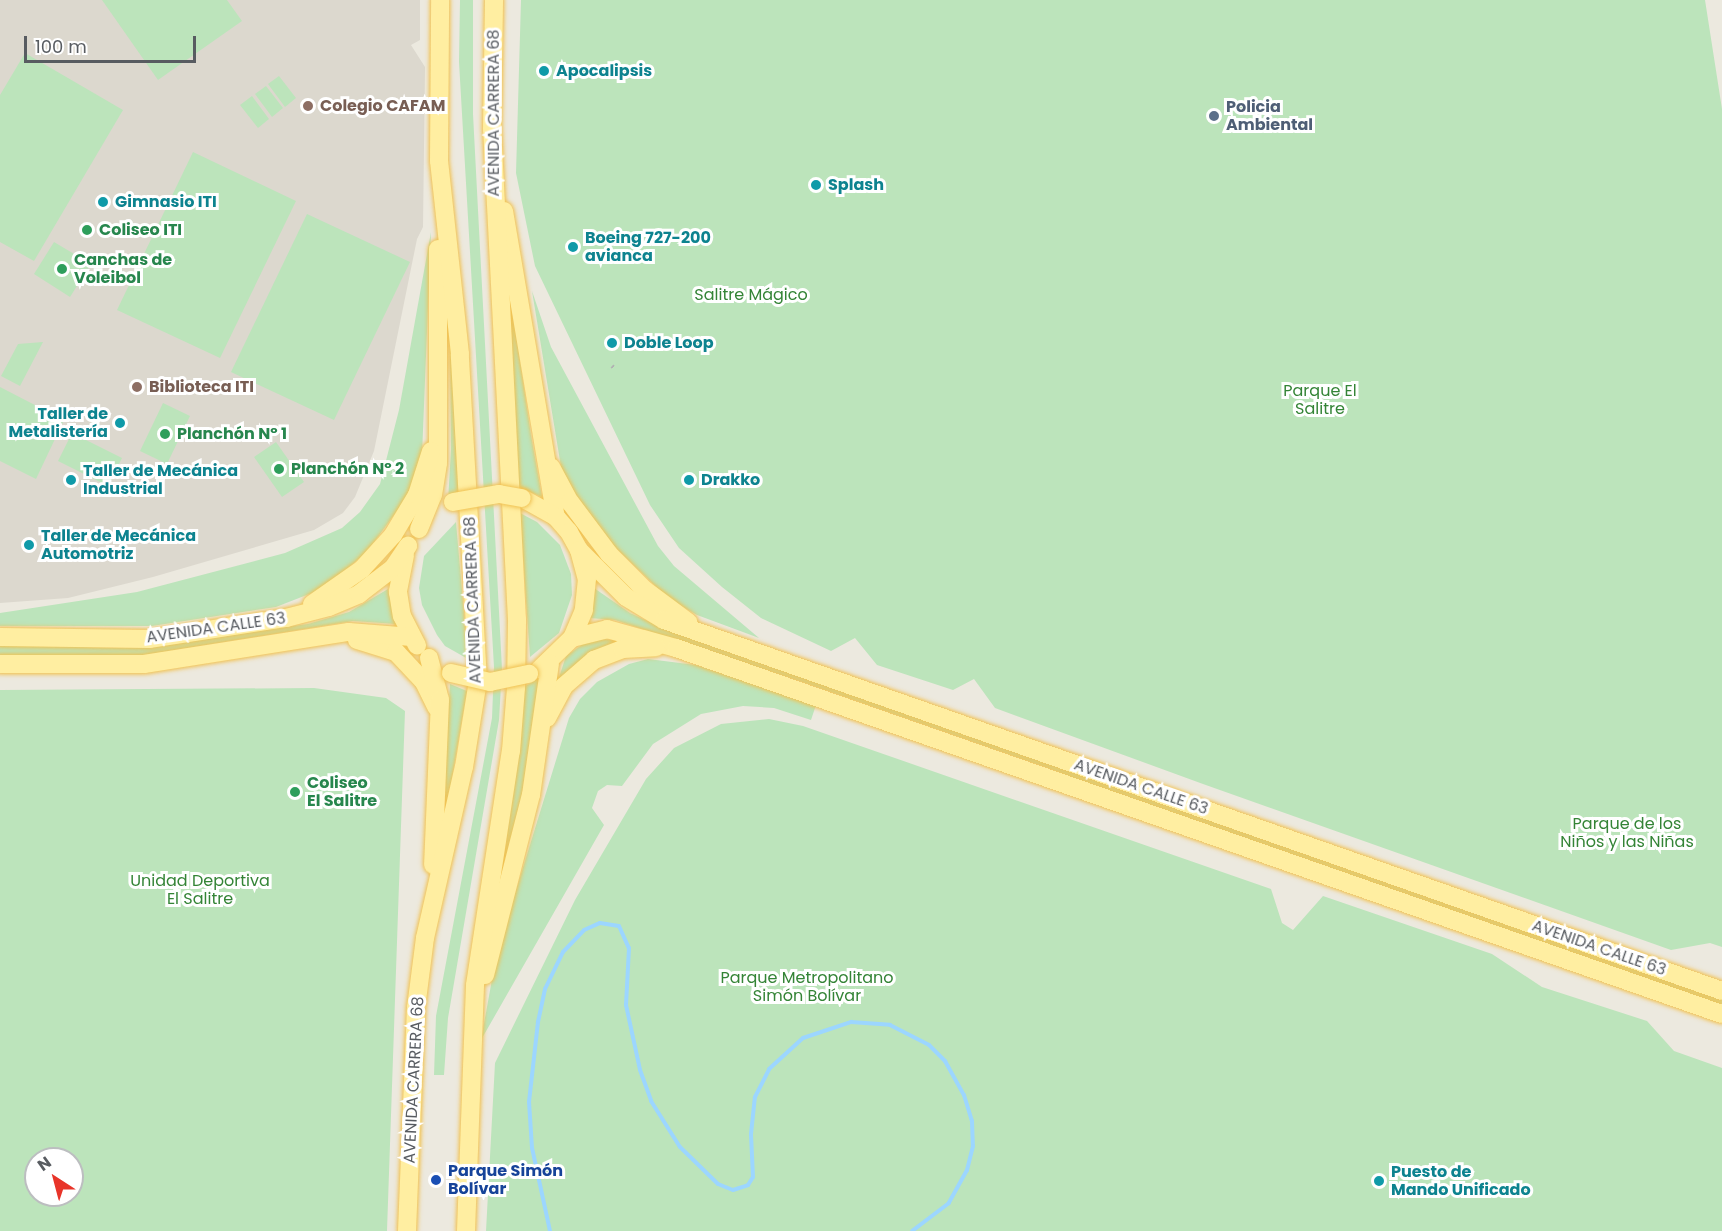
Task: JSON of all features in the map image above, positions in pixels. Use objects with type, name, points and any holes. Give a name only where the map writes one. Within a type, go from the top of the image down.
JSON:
[{"type":"main road","name":"AVENIDA CARRERA 68","points":[[407,1231],[416,1008],[433,900],[464,767],[478,681],[460,354],[439,161],[440,0]]},
{"type":"main road","name":"AVENIDA CARRERA 68","points":[[466,1231],[473,1018],[478,950],[511,751],[516,687],[517,620],[494,160],[494,0]]},
{"type":"main road","points":[[439,161],[437,479],[419,529],[408,546],[398,592],[402,616],[412,637],[429,657],[451,673],[490,682],[529,675],[550,663],[572,638],[587,594],[579,550],[556,517],[542,447],[517,272],[494,160]]},
{"type":"main road","points":[[286,618],[342,585],[393,535],[423,479],[438,414]]},
{"type":"main road","points":[[542,447],[570,502],[609,554],[651,595],[712,637]]},
{"type":"main road","points":[[419,529],[453,502],[499,494],[522,498],[556,517]]},
{"type":"main road","name":"AVENIDA CALLE 63","points":[[0,637],[149,639],[286,618],[329,607],[359,594],[393,568],[408,546]]},
{"type":"main road","name":"AVENIDA CALLE 63","points":[[579,550],[608,581],[647,611],[712,637],[1722,991]]},
{"type":"main road","name":"AVENIDA CALLE 63","points":[[572,638],[607,629],[676,648],[1722,1014]]},
{"type":"main road","name":"AVENIDA CALLE 63","points":[[0,664],[162,663],[323,636],[368,631],[412,637]]},
{"type":"main road","points":[[323,636],[365,641],[396,652],[424,682],[440,723]]},
{"type":"main road","points":[[540,734],[564,686],[594,660],[636,647],[676,648]]},
{"type":"main road","points":[[429,657],[439,685],[440,723],[433,900]]},
{"type":"main road","points":[[473,1018],[531,795],[550,663]]},
{"type":"main road","points":[[1127,806],[1136,785]]},
{"type":"shaded area","points":[[0,0],[420,0],[420,40],[411,45],[425,67],[423,227],[417,239],[374,451],[355,497],[343,513],[314,530],[153,577],[68,598],[0,603]]},
{"type":"green space","points":[[102,0],[227,0],[242,21],[158,80]]},
{"type":"green space","points":[[460,0],[473,0],[473,114],[502,669],[499,720],[448,1018],[444,1075],[434,1075],[436,1016],[492,718],[494,667],[459,62]]},
{"type":"green space","name":"Parque El Salitre","points":[[521,0],[1705,0],[1722,109],[1722,947],[1710,943],[1671,950],[995,708],[974,679],[953,690],[877,665],[855,638],[831,651],[761,618],[679,548],[650,505],[535,266],[516,173]]},
{"type":"green space","points":[[25,53],[123,110],[34,261],[0,242],[0,95]]},
{"type":"green space","points":[[279,76],[296,98],[285,107],[268,84]]},
{"type":"green space","points":[[266,86],[283,108],[272,117],[255,94]]},
{"type":"green space","points":[[252,96],[269,119],[258,128],[240,105]]},
{"type":"green space","points":[[193,152],[296,201],[220,358],[117,310]]},
{"type":"green space","points":[[307,214],[410,262],[334,420],[231,372]]},
{"type":"green space","points":[[431,232],[422,455],[413,489],[366,553],[322,589],[276,607],[152,626],[0,626],[0,613],[137,592],[285,553],[342,528],[360,512],[380,484],[399,410]]},
{"type":"green space","name":"Canchas de Voleibol","points":[[54,242],[91,264],[70,297],[34,274]]},
{"type":"green space","points":[[503,247],[531,435],[542,497],[518,487]]},
{"type":"green space","points":[[532,291],[551,347],[658,546],[674,566],[759,638],[697,615],[668,598],[595,528],[562,473]]},
{"type":"green space","points":[[450,339],[462,495],[448,501],[451,450]]},
{"type":"green space","points":[[43,342],[20,386],[1,376],[18,344]]},
{"type":"green space","points":[[0,387],[64,420],[36,479],[0,461]]},
{"type":"green space","name":"Planchón Nº 1","points":[[163,403],[190,416],[167,464],[140,451]]},
{"type":"green space","points":[[72,433],[122,458],[108,486],[58,461]]},
{"type":"green space","name":"Planchón Nº 2","points":[[276,442],[304,482],[282,497],[254,457]]},
{"type":"green space","points":[[520,513],[537,522],[560,545],[571,574],[572,595],[559,633],[530,657]]},
{"type":"green space","points":[[456,522],[468,659],[445,646],[437,635],[422,605],[419,588],[424,556]]},
{"type":"green space","points":[[594,588],[630,613],[656,625],[1722,998],[1722,1005],[1174,817],[1051,769],[800,681],[615,620],[589,618]]},
{"type":"green space","points":[[388,589],[396,624],[353,621],[126,658],[0,656],[0,645],[128,648],[308,624],[349,612]]},
{"type":"green space","points":[[603,639],[625,642],[554,693],[566,656],[586,642]]},
{"type":"green space","points":[[648,659],[696,665],[816,705],[811,720],[774,708],[743,706],[701,714],[653,744],[622,786],[607,785],[598,791],[592,808],[604,825],[481,1040],[497,952],[569,718],[580,699],[597,682],[629,664]]},
{"type":"green space","points":[[539,678],[518,821],[496,894],[524,687]]},
{"type":"green space","points":[[450,684],[467,691],[442,836]]},
{"type":"green space","name":"Unidad Deportiva El Salitre","points":[[314,688],[386,698],[405,711],[387,1231],[0,1231],[0,690]]},
{"type":"green space","name":"Parque Metropolitano Simón Bolívar","points":[[769,719],[803,726],[1271,889],[1282,923],[1293,930],[1323,896],[1492,954],[1542,987],[1647,1021],[1674,1051],[1722,1068],[1722,1231],[486,1231],[495,1063],[575,900],[646,779],[674,748],[721,724]]},
{"type":"waterway","points":[[550,1231],[532,1148],[529,1102],[538,1022],[545,989],[563,952],[584,930],[600,923],[619,926],[629,948],[626,1005],[640,1070],[651,1101],[680,1147],[718,1184],[733,1190],[748,1185],[753,1177],[751,1134],[755,1097],[769,1069],[803,1038],[851,1022],[890,1025],[929,1045],[945,1061],[964,1095],[972,1121],[973,1146],[967,1170],[949,1203],[912,1231]]},
{"type":"railway","points":[[612,366],[615,369]]},
{"type":"place","name":"Apocalipsis","points":[[544,71]]},
{"type":"place","name":"Colegio CAFAM","points":[[308,106]]},
{"type":"place","name":"Policia Ambiental","points":[[1214,116]]},
{"type":"place","name":"Splash","points":[[816,185]]},
{"type":"place","name":"Gimnasio ITI","points":[[103,202]]},
{"type":"place","name":"Coliseo ITI","points":[[87,230]]},
{"type":"place","name":"Boeing 727-200 avianca","points":[[573,247]]},
{"type":"place","name":"Canchas de Voleibol","points":[[62,269]]},
{"type":"place","name":"Doble Loop","points":[[612,343]]},
{"type":"place","name":"Biblioteca ITI","points":[[137,387]]},
{"type":"place","name":"Taller de Metalistería","points":[[120,423]]},
{"type":"place","name":"Planchón Nº 1","points":[[165,434]]},
{"type":"place","name":"Planchón Nº 2","points":[[279,469]]},
{"type":"place","name":"Taller de Mecánica Industrial","points":[[71,480]]},
{"type":"place","name":"Drakko","points":[[689,480]]},
{"type":"place","name":"Taller de Mecánica Automotriz","points":[[29,545]]},
{"type":"place","name":"Coliseo El Salitre","points":[[295,792]]},
{"type":"place","name":"Parque Simón Bolívar","points":[[436,1180]]},
{"type":"place","name":"Puesto de Mando Unificado","points":[[1379,1181]]},
{"type":"park label","name":"Salitre Mágico","points":[[751,295]]},
{"type":"park label","name":"Parque de los Niños y las Niñas","points":[[1627,833]]}]
